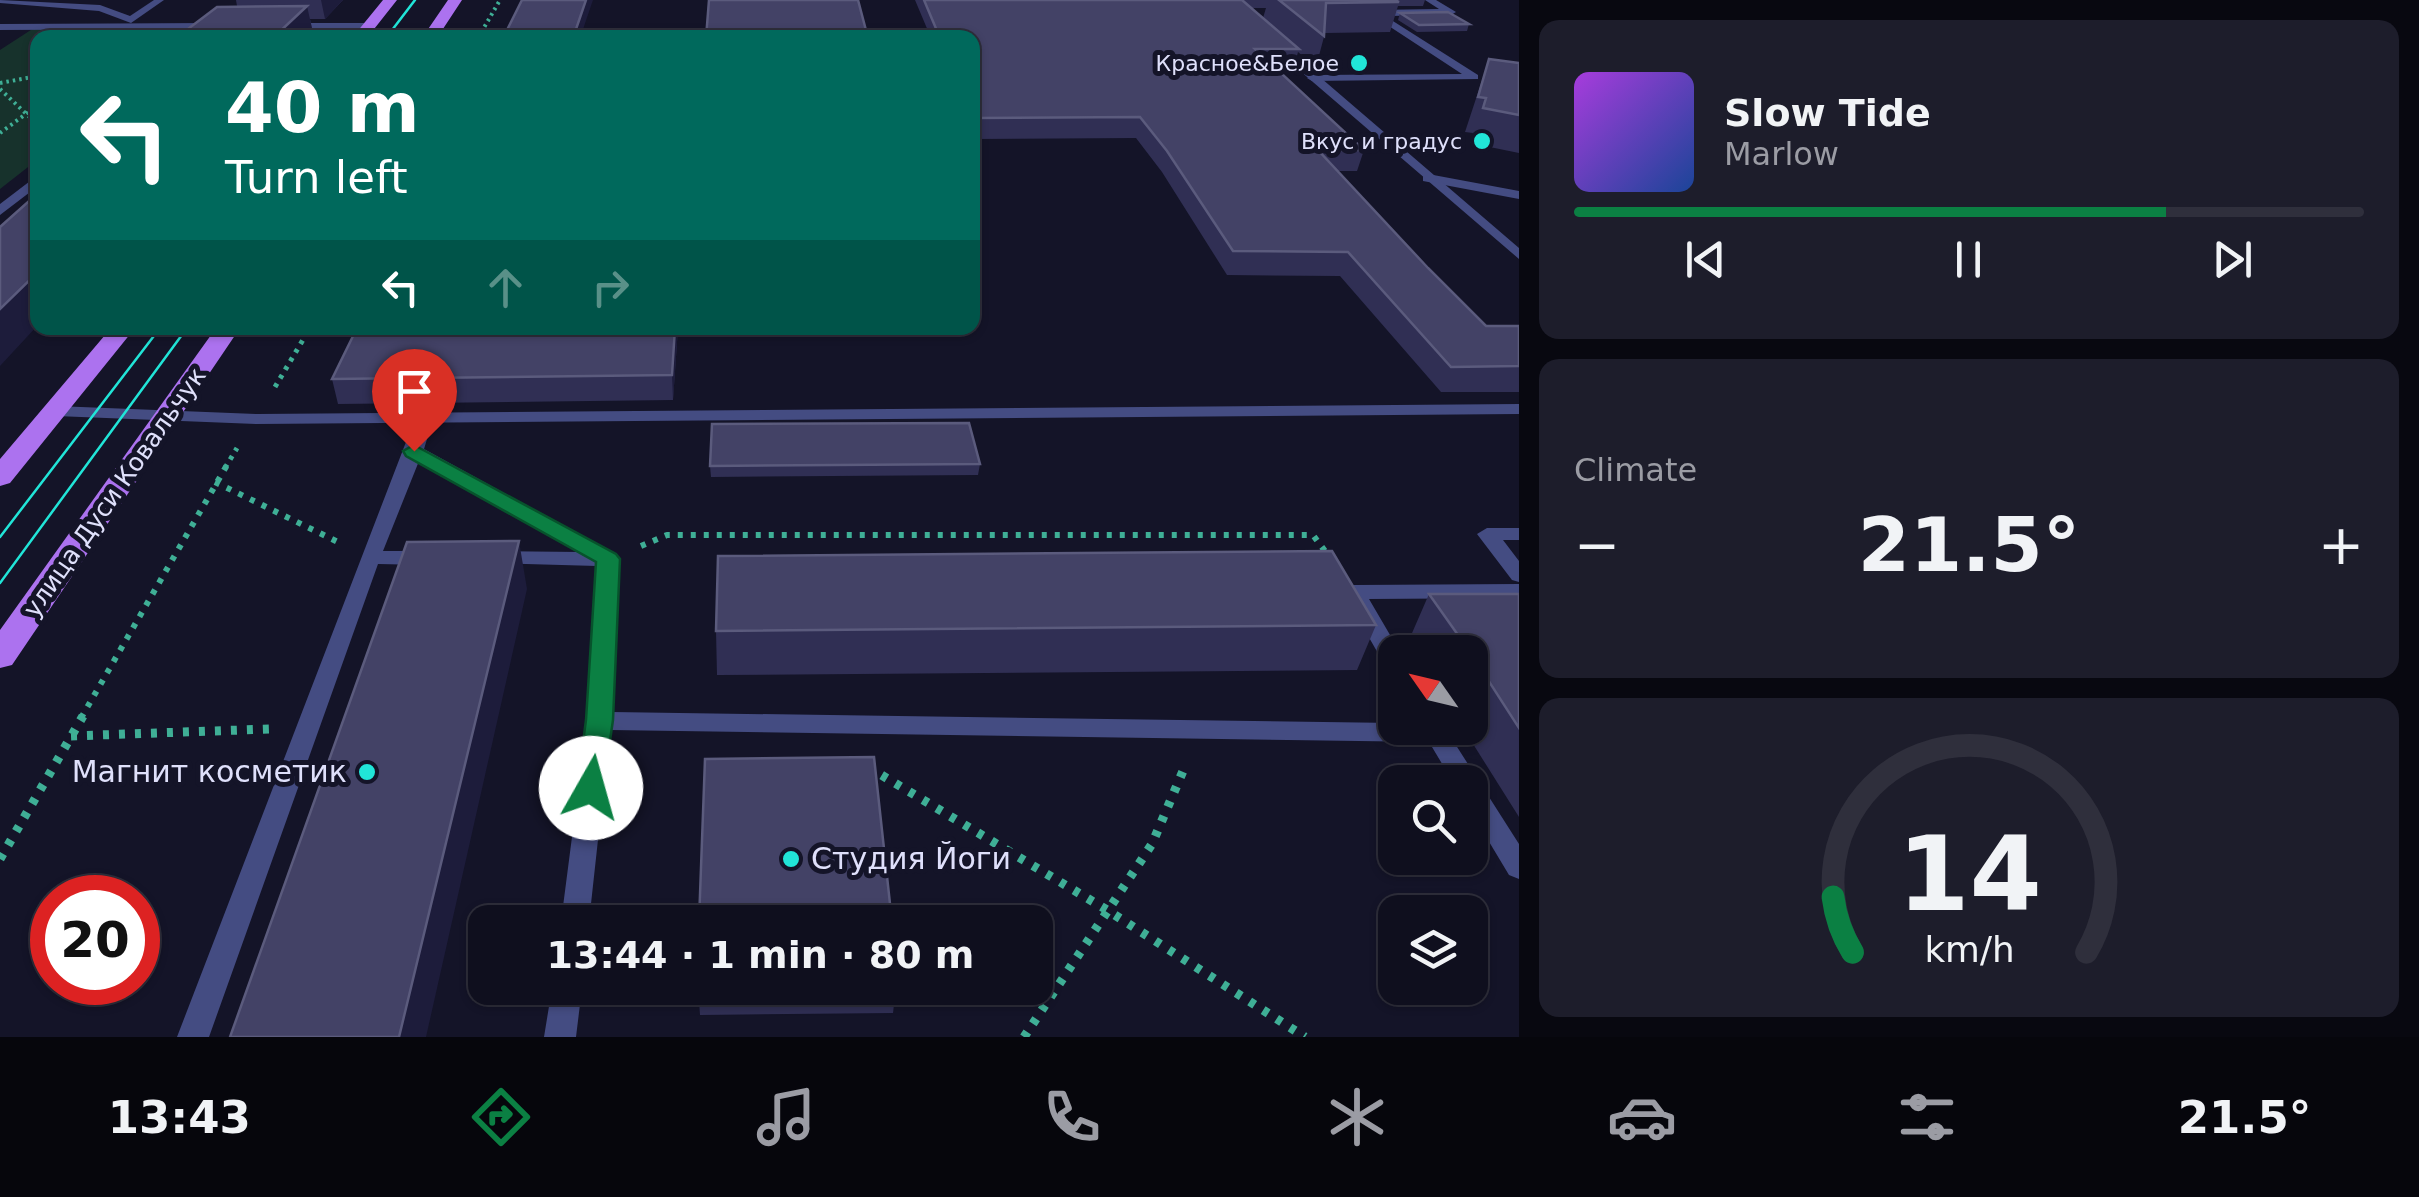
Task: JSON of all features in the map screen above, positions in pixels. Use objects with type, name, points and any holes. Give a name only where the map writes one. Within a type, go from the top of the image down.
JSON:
[{"type":"main road","points":[[365,30],[390,0]]},
{"type":"main road","points":[[434,30],[455,0]]},
{"type":"main road","points":[[0,477],[117,335]]},
{"type":"main road","name":"улица Дуси Ковальчук","points":[[0,656],[223,335]]},
{"type":"street","points":[[0,0],[100,8],[132,20],[160,0]]},
{"type":"street","points":[[1357,14],[1451,12],[1429,0]]},
{"type":"street","points":[[1374,14],[1474,77]]},
{"type":"street","points":[[0,26],[222,26],[217,30]]},
{"type":"street","points":[[274,26],[333,30]]},
{"type":"street","points":[[1271,40],[1519,255]]},
{"type":"street","points":[[1312,78],[1489,79]]},
{"type":"street","points":[[1428,178],[1519,195]]},
{"type":"street","points":[[0,211],[30,186]]},
{"type":"street","points":[[56,411],[257,419],[1519,410]]},
{"type":"street","points":[[193,1037],[425,416]]},
{"type":"street","points":[[414,451],[608,559]]},
{"type":"street","points":[[1519,534],[1487,534],[1519,576]]},
{"type":"street","points":[[370,557],[608,559]]},
{"type":"street","points":[[576,905],[600,720],[608,559]]},
{"type":"street","points":[[1379,635],[1354,592],[1519,590]]},
{"type":"street","points":[[600,720],[804,726],[1378,730]]},
{"type":"street","points":[[1488,818],[1519,868]]},
{"type":"street","points":[[560,1037],[564,1005]]},
{"type":"path","points":[[483,30],[500,0]]},
{"type":"path","points":[[0,86],[30,78]]},
{"type":"path","points":[[0,86],[30,116]]},
{"type":"path","points":[[0,133],[30,111]]},
{"type":"path","points":[[0,859],[215,482],[370,557]]},
{"type":"path","points":[[608,559],[667,535],[1312,535],[1354,592]]},
{"type":"path","points":[[70,736],[307,728]]},
{"type":"path","points":[[1024,1037],[1152,844],[1201,728]]},
{"type":"path","points":[[865,764],[1107,910],[1305,1037]]},
{"type":"green space","points":[[34,28],[207,28],[204,30],[31,30]]},
{"type":"green space","points":[[30,31],[30,165],[0,189],[0,50]]},
{"type":"building","points":[[522,0],[586,0],[576,30],[507,30]]},
{"type":"building","points":[[709,0],[858,0],[866,30],[707,30]]},
{"type":"building","points":[[924,0],[1242,0],[1299,49],[1255,49],[1364,150],[1318,150],[1486,326],[1519,326],[1519,366],[1451,367],[1348,252],[1233,251],[1140,117],[980,118],[980,30],[937,30]]},
{"type":"building","points":[[1279,0],[1399,2],[1326,3],[1324,36]]},
{"type":"building","points":[[307,6],[282,30],[187,30],[217,7]]},
{"type":"building","points":[[1448,12],[1469,24],[1419,25],[1400,13]]},
{"type":"building","points":[[1489,59],[1519,63],[1519,115],[1483,108],[1486,98],[1478,97]]},
{"type":"building","points":[[30,200],[30,280],[0,309],[0,227]]},
{"type":"building","points":[[354,335],[675,335],[672,375],[332,379]]},
{"type":"building","points":[[969,423],[980,464],[710,466],[712,424]]},
{"type":"building","points":[[519,541],[399,1037],[230,1037],[407,542]]},
{"type":"building","points":[[1332,551],[1376,625],[716,631],[718,556]]},
{"type":"building","points":[[1429,594],[1519,594],[1519,728],[1488,680],[1488,635],[1458,635]]},
{"type":"building","name":"Студия Йоги","points":[[874,757],[890,905],[700,905],[705,759]]},
{"type":"tram line","points":[[392,30],[415,0]]},
{"type":"tram line","points":[[0,537],[155,335]]},
{"type":"tram line","points":[[0,583],[182,335]]},
{"type":"place","name":"Красное&Белое","points":[[1359,63]]},
{"type":"place","name":"Вкус и градус","points":[[1482,141]]},
{"type":"place","name":"Магнит косметик","points":[[367,772]]},
{"type":"place","name":"Студия Йоги","points":[[791,859]]},
{"type":"route","points":[[414,451],[608,559],[600,720],[591,788]]}]
